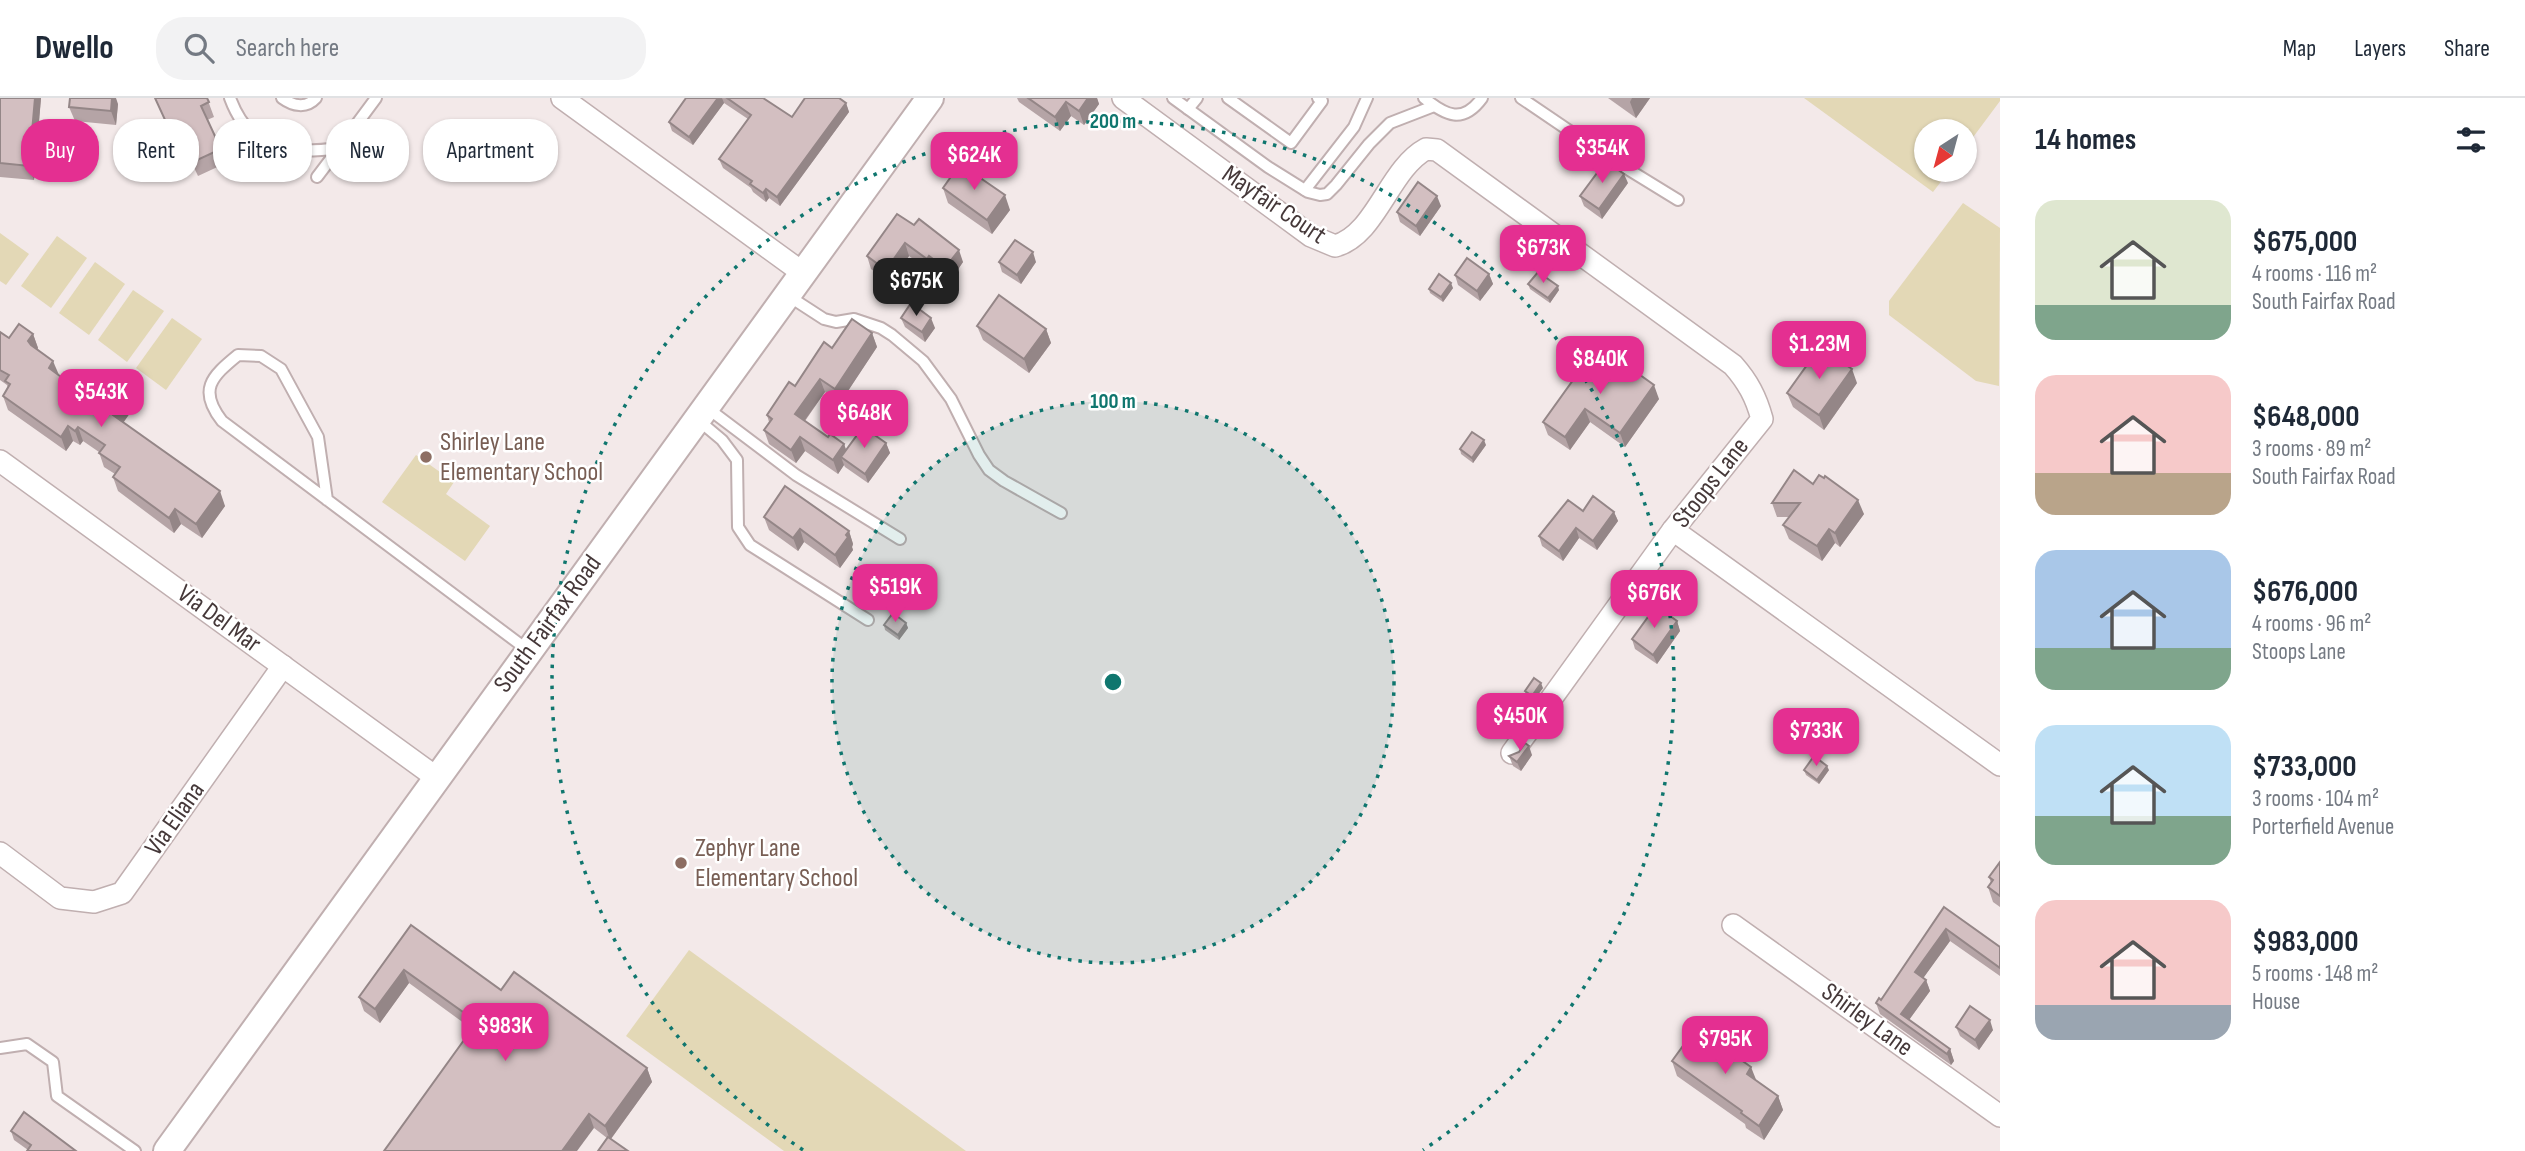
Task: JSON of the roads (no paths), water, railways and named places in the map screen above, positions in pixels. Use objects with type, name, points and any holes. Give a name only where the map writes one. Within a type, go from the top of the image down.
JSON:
[{"type":"street","points":[[562,98],[803,273]]},
{"type":"street","name":"South Fairfax Road","points":[[167,1151],[930,98]]},
{"type":"street","name":"Mayfair Court","points":[[1123,98],[1311,236],[1335,246],[1350,239],[1363,226],[1412,159],[1426,149],[1437,150],[1733,365],[1746,380],[1757,400],[1762,419]]},
{"type":"street","name":"Stoops Lane","points":[[1512,753],[1673,530],[1762,419]]},
{"type":"street","name":"Via Del Mar","points":[[0,461],[437,778]]},
{"type":"street","points":[[1673,530],[2000,765]]},
{"type":"street","name":"Via Eliana","points":[[0,853],[60,898],[94,902],[122,893],[283,666]]},
{"type":"street","name":"Shirley Lane","points":[[1733,925],[2000,1116]]},
{"type":"lane","points":[[230,98],[237,118],[248,131],[264,142],[284,150],[326,150]]},
{"type":"lane","points":[[282,98],[288,103],[300,106],[313,102],[316,98]]},
{"type":"lane","points":[[360,119],[376,98]]},
{"type":"lane","points":[[1173,98],[1268,167],[1305,190],[1320,195],[1327,194],[1390,123],[1434,106]]},
{"type":"lane","points":[[1188,109],[1197,98]]},
{"type":"lane","points":[[1228,98],[1291,143],[1322,101],[1318,98]]},
{"type":"lane","points":[[1305,190],[1354,127],[1367,98]]},
{"type":"lane","points":[[1424,98],[1434,106],[1457,115],[1465,115],[1474,109],[1482,98]]},
{"type":"lane","points":[[1521,98],[1678,200]]},
{"type":"lane","points":[[317,177],[326,165]]},
{"type":"lane","points":[[787,295],[824,319],[835,322],[854,319],[892,335],[923,361],[951,399],[989,470],[1061,513]]},
{"type":"lane","points":[[327,500],[318,437],[281,369],[261,356],[238,355],[220,369],[208,390],[211,406],[222,421],[529,652]]},
{"type":"lane","points":[[701,413],[900,540]]},
{"type":"lane","points":[[701,413],[737,460],[738,527],[750,545],[868,620]]},
{"type":"lane","points":[[0,1048],[27,1044],[53,1062],[57,1096],[135,1151]]},
{"type":"place","name":"Shirley Lane Elementary School","points":[[426,457]]},
{"type":"place","name":"Zephyr Lane Elementary School","points":[[681,863]]}]
